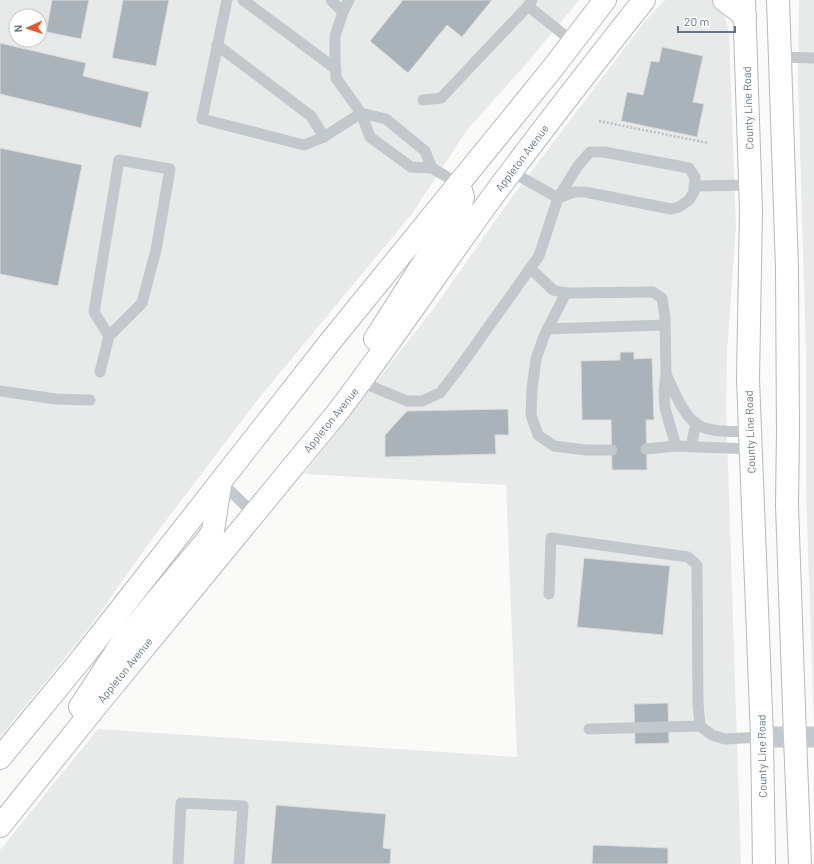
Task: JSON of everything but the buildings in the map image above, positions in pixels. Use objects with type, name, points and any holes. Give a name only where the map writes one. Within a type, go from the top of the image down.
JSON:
[{"type":"main road","points":[[0,758],[83,657],[330,342],[459,184],[605,0]]},
{"type":"main road","name":"Appleton Avenue","points":[[0,826],[337,413],[361,382],[488,203],[644,0]]},
{"type":"main road","points":[[724,0],[744,8]]},
{"type":"main road","points":[[778,0],[787,268],[787,505],[804,737],[800,864]]},
{"type":"main road","name":"County Line Road","points":[[744,8],[751,210],[748,379],[762,737],[764,864]]},
{"type":"main road","points":[[573,42],[595,62]]},
{"type":"main road","points":[[459,184],[488,203]]},
{"type":"main road","points":[[337,413],[376,337],[426,259],[452,223],[460,208],[463,197],[459,184]]},
{"type":"main road","points":[[44,771],[81,704],[125,638],[213,531],[221,482]]},
{"type":"street","points":[[762,737],[804,737]]},
{"type":"lane","points":[[227,0],[202,119],[304,145],[324,137],[361,112],[386,119],[425,151],[432,168]]},
{"type":"lane","points":[[243,0],[336,69]]},
{"type":"lane","points":[[331,0],[343,12]]},
{"type":"lane","points":[[349,0],[343,12],[335,36],[336,78],[361,112],[370,137],[410,167],[432,168],[459,184]]},
{"type":"lane","points":[[423,100],[441,98],[530,3],[573,42]]},
{"type":"lane","points":[[217,46],[311,116],[324,137]]},
{"type":"lane","points":[[780,57],[814,58]]},
{"type":"lane","points":[[361,382],[407,401],[422,401],[440,393],[539,256],[558,198],[577,167],[590,152],[604,152],[689,168],[695,177],[694,192],[689,200],[679,208],[671,209],[586,192],[574,192],[558,198]]},
{"type":"lane","points":[[100,372],[109,336],[142,304],[156,250],[170,169],[119,160],[94,312],[109,336]]},
{"type":"lane","points":[[512,172],[558,198]]},
{"type":"lane","points":[[694,186],[750,185]]},
{"type":"lane","points":[[530,268],[554,290],[566,294],[653,292],[662,298],[665,325],[665,408],[676,446]]},
{"type":"lane","points":[[566,294],[547,329],[536,359],[532,389],[531,415],[538,435],[554,446],[586,450],[612,450]]},
{"type":"lane","points":[[547,329],[665,325]]},
{"type":"lane","points":[[666,374],[685,411],[699,426],[750,440]]},
{"type":"lane","points":[[0,391],[56,399],[90,400]]},
{"type":"lane","points":[[691,447],[696,423]]},
{"type":"lane","points":[[646,449],[676,446],[691,447],[750,440]]},
{"type":"lane","points":[[221,482],[254,514]]},
{"type":"lane","points":[[549,594],[551,538],[688,558],[696,565],[698,703],[700,726]]},
{"type":"lane","points":[[589,729],[700,726],[712,735],[725,739],[762,737]]},
{"type":"lane","points":[[178,864],[181,803],[243,806],[239,864]]},
{"type":"path","points":[[599,121],[708,143]]},
{"type":"shaded area","points":[[0,0],[579,0],[526,64],[467,130],[411,215],[259,398],[152,539],[86,632],[0,737]]},
{"type":"shaded area","points":[[712,0],[721,8],[729,32],[736,227],[727,352],[726,405],[741,864],[0,864],[0,850],[98,729],[517,757],[506,485],[304,474],[434,308],[512,197],[645,21],[664,1]]},
{"type":"shaded area","points":[[799,0],[814,0],[814,727],[806,488],[806,350],[798,83]]}]
